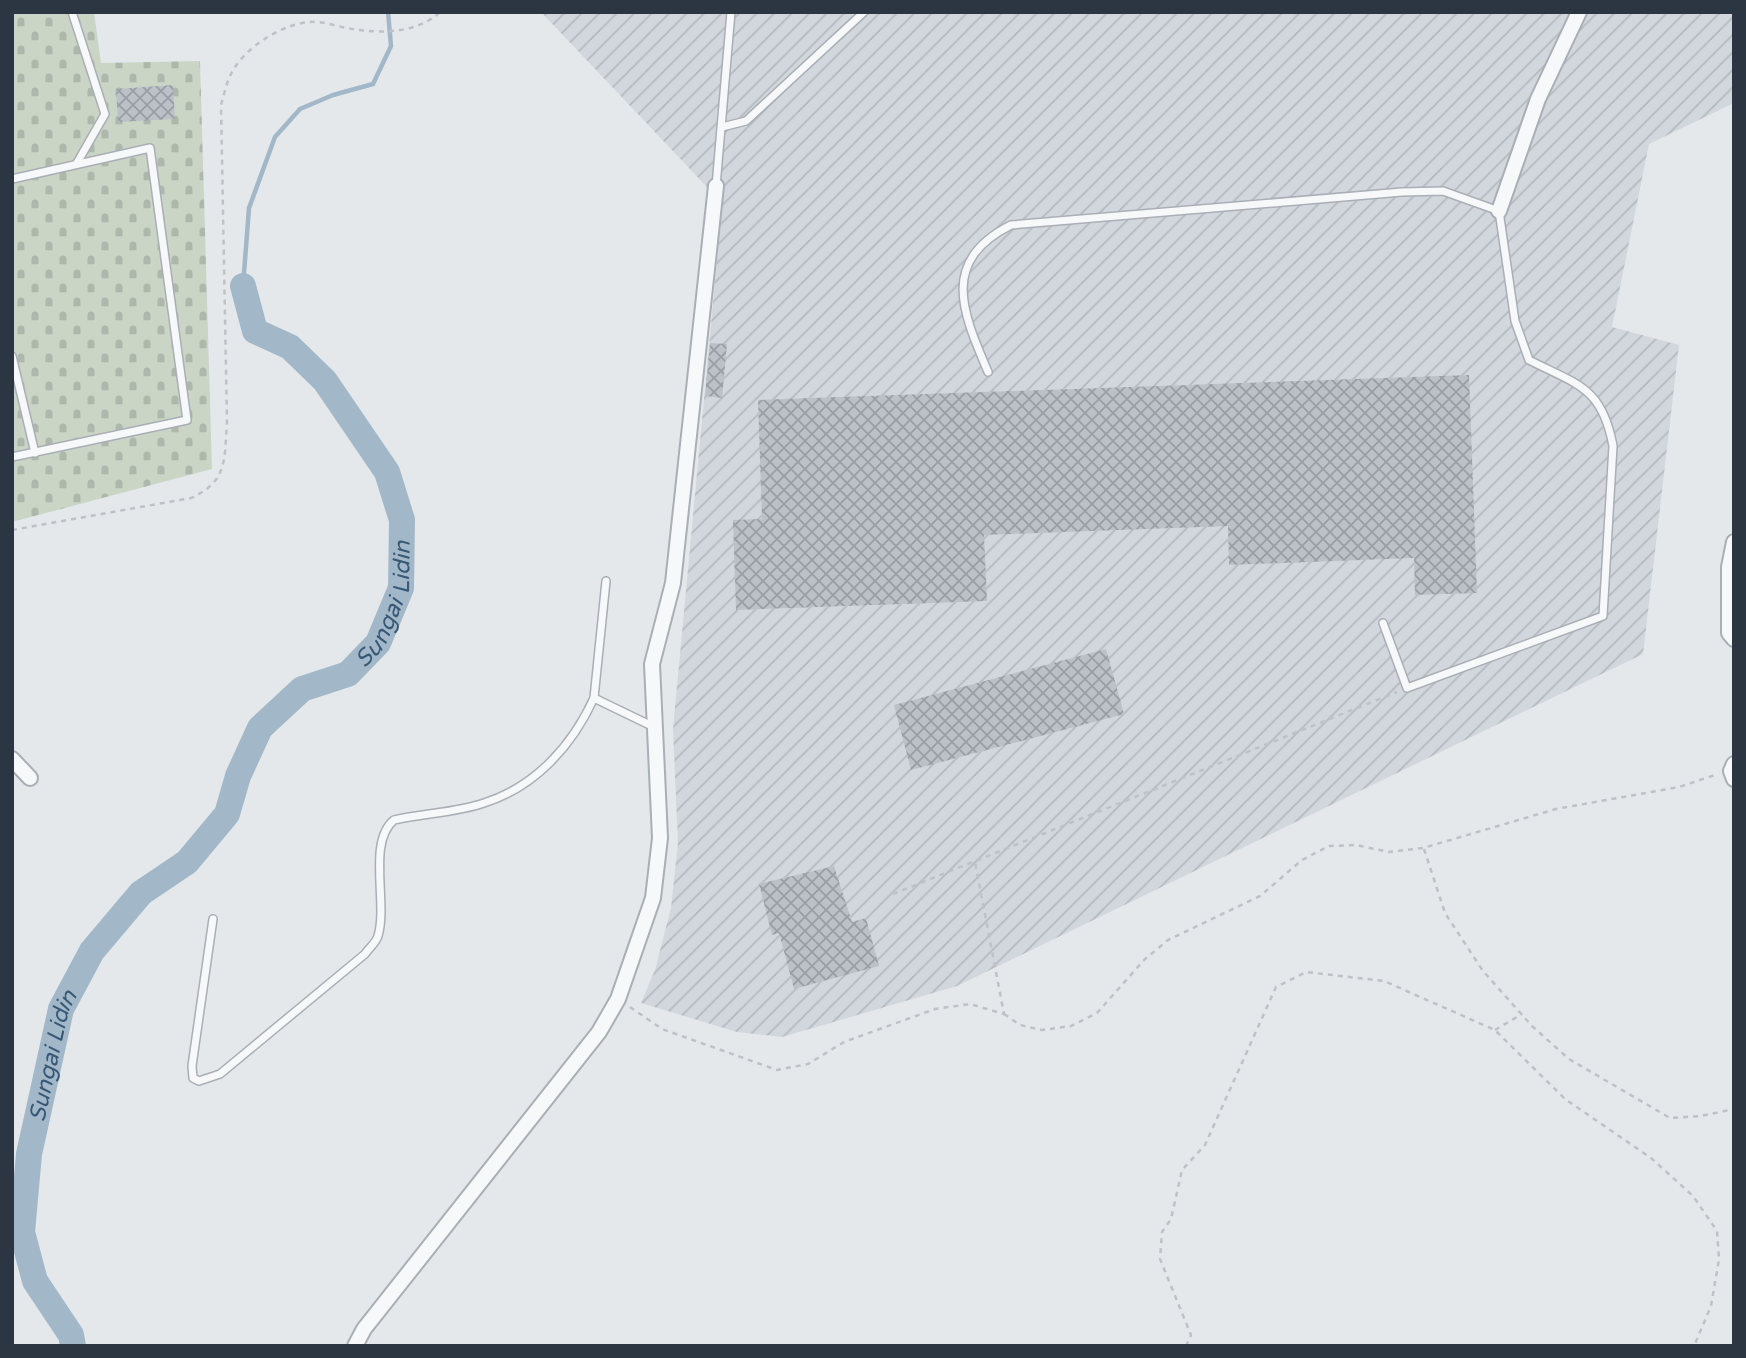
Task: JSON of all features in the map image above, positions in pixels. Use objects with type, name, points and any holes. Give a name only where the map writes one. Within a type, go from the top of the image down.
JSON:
[{"type":"street","points":[[1499,211],[1538,99],[1579,12]]},
{"type":"street","points":[[355,1346],[365,1329],[599,1032],[618,999],[653,898],[660,838],[652,664],[673,583],[716,186]]},
{"type":"street","points":[[1734,542],[1729,567],[1728,633],[1734,639]]},
{"type":"street","points":[[12,758],[30,778]]},
{"type":"lane","points":[[72,12],[105,114],[77,163]]},
{"type":"lane","points":[[716,186],[731,12]]},
{"type":"lane","points":[[722,127],[746,121],[864,12]]},
{"type":"lane","points":[[12,179],[150,148],[187,420],[12,457]]},
{"type":"lane","points":[[988,372],[965,318],[961,293],[971,255],[989,236],[1011,225],[1416,191],[1443,191],[1499,211],[1515,321],[1529,360],[1592,393],[1608,418],[1613,446],[1603,616],[1407,688],[1383,623]]},
{"type":"lane","points":[[12,356],[35,453]]},
{"type":"lane","points":[[213,919],[192,1066],[193,1078],[199,1081],[220,1074],[365,954],[378,939],[381,914],[381,837],[385,827],[394,820],[483,804],[509,793],[548,766],[583,722],[594,698],[606,581]]},
{"type":"lane","points":[[594,698],[653,727]]},
{"type":"path","points":[[12,530],[191,498],[210,489],[222,471],[227,422],[221,105],[230,75],[240,61],[267,38],[295,25],[312,22],[379,31],[402,29],[424,25],[440,12]]},
{"type":"path","points":[[893,894],[1407,688]]},
{"type":"path","points":[[618,999],[662,1029],[777,1070],[808,1064],[844,1042],[935,1009],[970,1004],[1004,1014],[1020,1025],[1042,1030],[1071,1026],[1097,1013],[1144,960],[1168,940],[1260,896],[1302,860],[1329,846],[1356,845],[1389,852],[1423,848],[1556,809],[1679,787],[1733,771]]},
{"type":"path","points":[[1423,848],[1445,913],[1483,971],[1521,1014],[1569,1059],[1670,1118],[1701,1116],[1734,1109]]},
{"type":"path","points":[[975,862],[1004,1014]]},
{"type":"path","points":[[1186,1346],[1191,1335],[1160,1259],[1162,1232],[1171,1219],[1182,1170],[1205,1145],[1276,988],[1306,972],[1384,981],[1494,1030],[1565,1099],[1651,1158],[1693,1196],[1717,1231],[1719,1259],[1711,1306],[1694,1346]]},
{"type":"path","points":[[1494,1030],[1521,1014]]},
{"type":"shaded area","points":[[541,12],[1734,12],[1734,103],[1649,144],[1612,327],[1679,345],[1643,654],[957,986],[782,1037],[737,1032],[641,1003],[655,970],[671,908],[678,843],[673,729],[724,186],[707,187]]},
{"type":"green space","points":[[12,12],[94,12],[101,63],[200,61],[212,469],[12,522]]},
{"type":"building","points":[[173,85],[175,119],[118,122],[116,89]]},
{"type":"building","points":[[710,343],[727,344],[722,398],[705,396]]},
{"type":"building","points":[[1469,375],[1477,593],[1415,595],[1414,558],[1229,565],[1228,526],[984,535],[987,601],[736,610],[733,520],[762,519],[758,400]]},
{"type":"building","points":[[1106,649],[1124,714],[911,770],[894,705]]},
{"type":"building","points":[[834,866],[852,922],[866,918],[879,966],[794,989],[779,933],[772,935],[759,884]]},
{"type":"waterway","name":"Sungai Lidin","points":[[243,286],[249,208],[275,137],[300,109],[333,95],[373,84],[391,46],[388,12]]},
{"type":"waterway","name":"Sungai Lidin","points":[[73,1346],[71,1335],[35,1281],[22,1232],[29,1154],[61,1009],[92,951],[141,893],[187,862],[227,814],[238,776],[260,728],[302,689],[348,674],[378,643],[401,588],[402,520],[387,472],[325,381],[290,347],[255,331],[243,286]]}]
